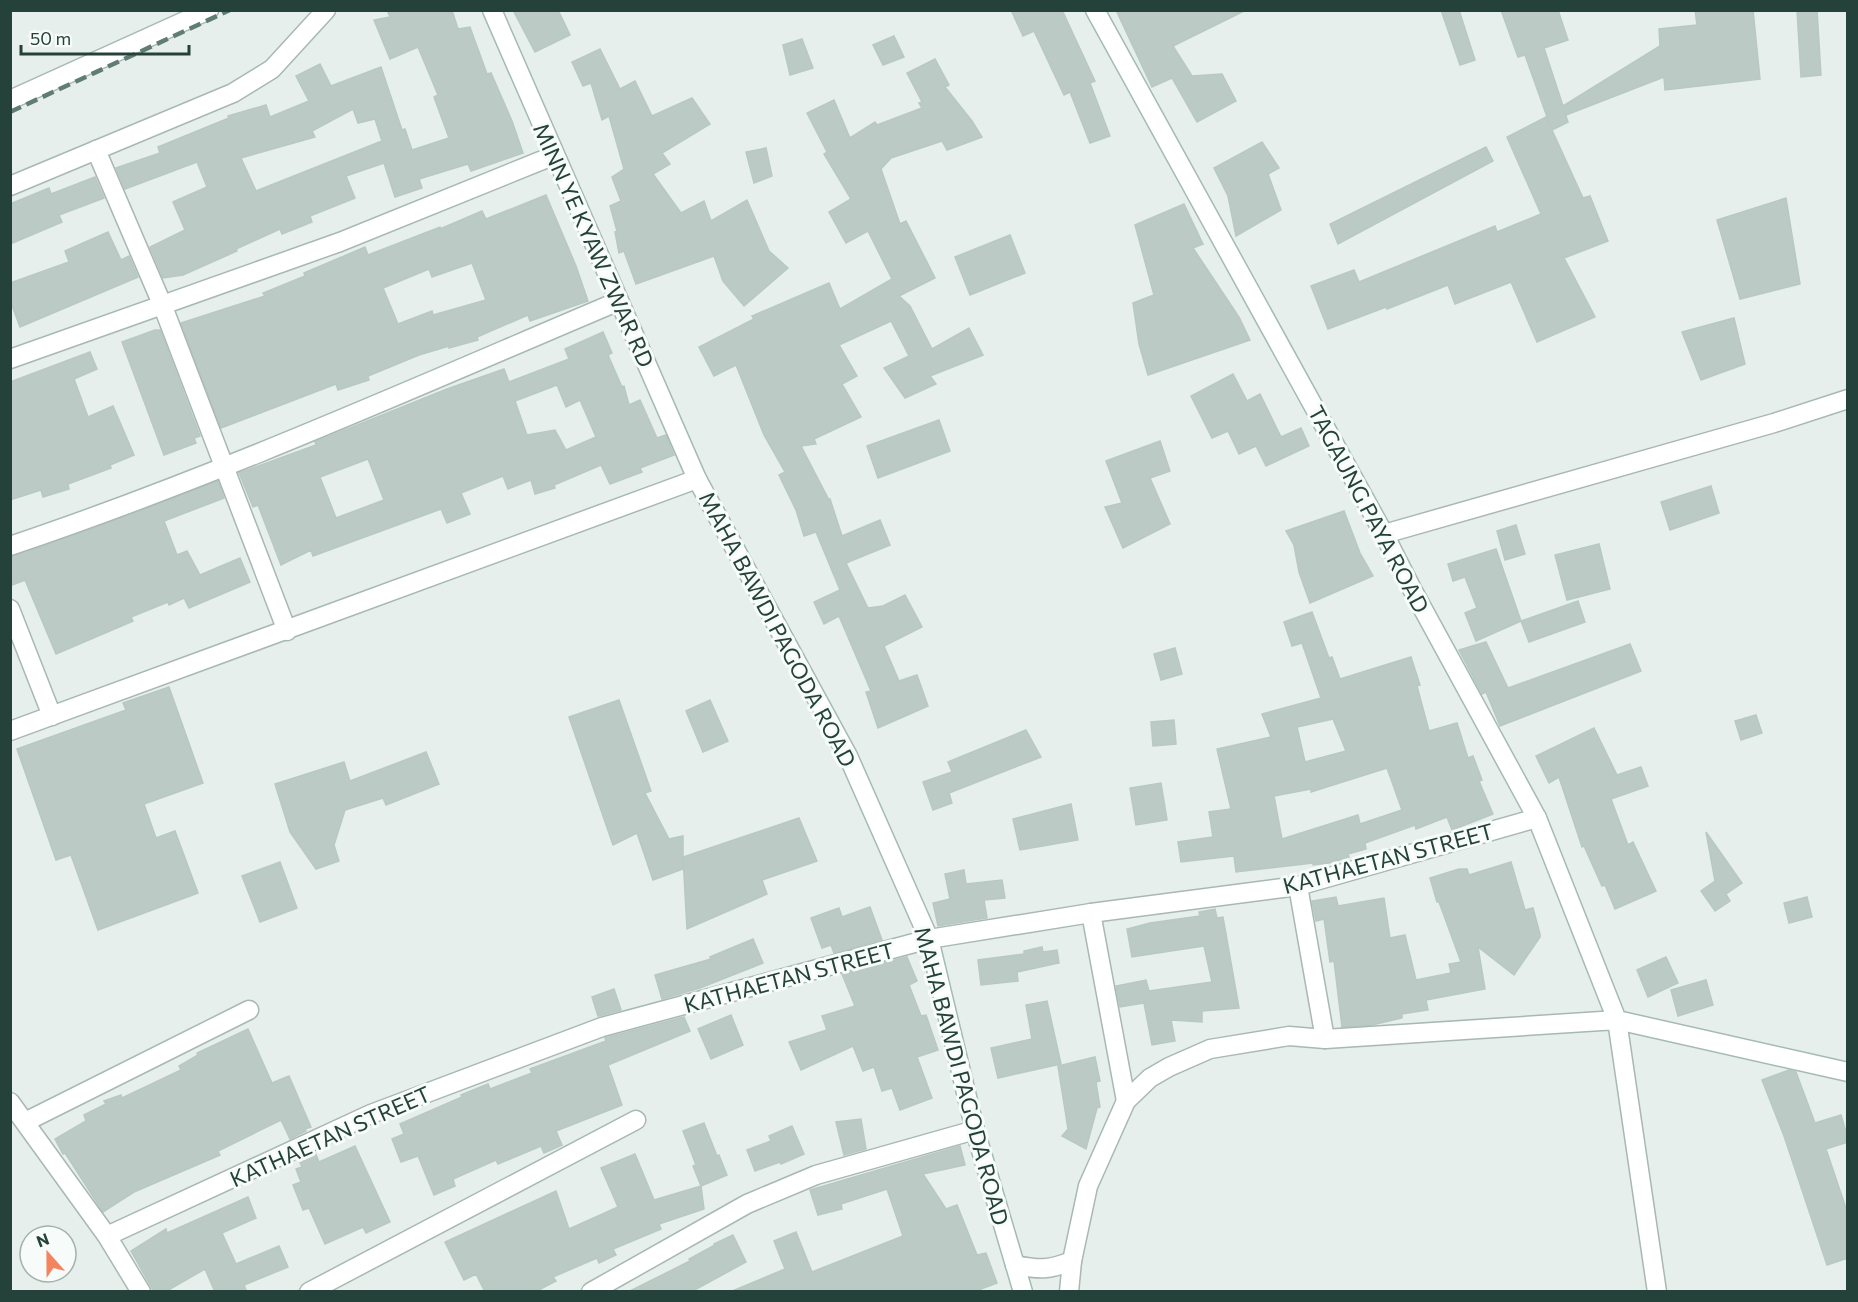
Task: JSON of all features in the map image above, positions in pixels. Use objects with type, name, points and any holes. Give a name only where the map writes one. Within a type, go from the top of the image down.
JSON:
[{"type":"street","points":[[10,100],[209,10]]},
{"type":"street","points":[[10,186],[233,93],[272,69],[326,10]]},
{"type":"street","name":"MINN YE KYAW ZWAR RD","points":[[492,10],[697,479]]},
{"type":"street","name":"TAGAUNG PAYA ROAD","points":[[1095,10],[1384,534],[1412,590],[1537,818],[1617,1020],[1657,1292]]},
{"type":"street","points":[[96,150],[162,304],[287,631]]},
{"type":"street","points":[[10,359],[340,242],[555,155]]},
{"type":"street","points":[[10,546],[90,519],[225,468],[619,301]]},
{"type":"street","points":[[1384,534],[1774,423],[1848,399]]},
{"type":"street","points":[[10,731],[697,479]]},
{"type":"street","name":"MAHA BAWDI PAGODA ROAD","points":[[697,479],[848,756],[928,939],[975,1130],[1023,1292]]},
{"type":"street","points":[[10,609],[52,716]]},
{"type":"street","name":"KATHAETAN STREET","points":[[107,1236],[371,1114],[602,1028],[928,939],[1091,912],[1299,886],[1537,818]]},
{"type":"street","points":[[1299,886],[1325,1039]]},
{"type":"street","points":[[1091,912],[1126,1101]]},
{"type":"street","points":[[25,1122],[249,1010]]},
{"type":"street","points":[[1069,1292],[1072,1261],[1088,1186],[1126,1101],[1150,1078],[1210,1049],[1289,1036],[1325,1039],[1617,1020],[1848,1072]]},
{"type":"street","points":[[10,1102],[107,1236],[141,1292]]},
{"type":"street","points":[[309,1292],[636,1120]]},
{"type":"street","points":[[591,1292],[747,1204],[816,1174],[975,1130]]},
{"type":"street","points":[[1015,1265],[1052,1269],[1072,1261]]},
{"type":"building","points":[[387,10],[452,10],[458,29],[470,27],[487,74],[491,73],[523,153],[471,171],[468,164],[419,179],[422,188],[395,197],[384,163],[346,176],[355,198],[310,216],[312,222],[282,234],[280,229],[183,275],[163,278],[150,247],[185,230],[173,202],[207,187],[197,162],[125,189],[116,168],[160,153],[158,147],[229,118],[228,116],[266,105],[270,117],[309,101],[296,76],[320,64],[331,86],[381,67],[402,130],[405,129],[412,150],[449,138],[434,97],[438,95],[418,47],[390,59],[374,20],[390,17]],"holes":[[[353,109],[358,123],[375,119],[382,141],[256,191],[241,158],[315,137],[312,131]]]},
{"type":"building","points":[[513,10],[558,10],[570,35],[535,52]]},
{"type":"building","points":[[1011,10],[1062,10],[1095,81],[1090,83],[1110,136],[1090,143],[1070,92],[1064,95],[1034,31],[1023,36]]},
{"type":"building","points":[[1116,10],[1246,10],[1173,46],[1192,76],[1222,74],[1236,101],[1197,122],[1172,78],[1152,87]]},
{"type":"building","points":[[1441,10],[1459,10],[1475,60],[1460,65]]},
{"type":"building","points":[[1501,10],[1558,10],[1568,40],[1544,48],[1563,106],[1660,46],[1659,29],[1697,25],[1695,10],[1753,10],[1760,79],[1665,90],[1664,77],[1566,115],[1565,113],[1568,122],[1552,130],[1583,198],[1590,196],[1608,241],[1564,258],[1595,317],[1537,342],[1511,282],[1455,304],[1448,285],[1328,329],[1311,286],[1354,270],[1359,282],[1495,226],[1497,232],[1541,214],[1507,137],[1546,117],[1551,128],[1525,55],[1518,57]]},
{"type":"building","points":[[1797,10],[1817,10],[1821,75],[1801,77]]},
{"type":"building","points":[[894,36],[904,57],[883,65],[873,45]]},
{"type":"building","points":[[802,39],[813,68],[790,75],[783,45]]},
{"type":"building","points":[[600,49],[620,89],[635,81],[652,116],[692,98],[710,124],[662,153],[670,164],[653,174],[681,213],[704,201],[711,221],[747,200],[769,251],[788,268],[744,306],[723,281],[714,256],[636,284],[624,251],[619,253],[615,232],[617,231],[610,206],[621,201],[612,177],[624,169],[609,116],[602,120],[591,83],[583,86],[572,62]]},
{"type":"building","points":[[935,59],[949,85],[945,87],[982,137],[947,150],[942,141],[891,158],[881,169],[900,224],[906,221],[935,278],[899,296],[910,306],[932,349],[969,328],[983,355],[930,376],[936,384],[905,398],[884,368],[909,356],[891,321],[839,345],[857,376],[842,384],[861,417],[814,439],[816,444],[801,446],[830,499],[842,536],[880,520],[890,545],[846,563],[868,608],[883,606],[905,595],[922,627],[884,646],[899,681],[917,675],[928,706],[878,728],[866,692],[871,691],[839,616],[824,624],[814,602],[840,590],[816,532],[804,536],[796,510],[779,475],[785,472],[764,435],[736,365],[714,376],[699,347],[754,319],[752,316],[829,283],[840,309],[892,279],[868,231],[846,243],[829,212],[851,199],[824,154],[827,152],[807,113],[834,100],[850,138],[875,122],[877,125],[922,108],[919,103],[922,102],[907,73]]},
{"type":"building","points":[[1262,142],[1279,168],[1268,174],[1281,210],[1236,236],[1228,196],[1214,168]]},
{"type":"building","points":[[1486,147],[1493,161],[1338,244],[1330,224]]},
{"type":"building","points":[[766,148],[772,176],[754,183],[746,152]]},
{"type":"building","points":[[95,177],[104,198],[59,215],[62,222],[10,244],[10,204],[49,188],[51,194]]},
{"type":"building","points":[[546,195],[588,301],[530,321],[528,315],[477,337],[478,340],[419,355],[368,376],[369,380],[338,390],[336,384],[221,428],[181,323],[265,296],[263,293],[365,247],[368,255],[482,211],[486,219]],"holes":[[[472,263],[486,300],[433,315],[432,311],[398,324],[383,288],[429,269],[432,277]]]},
{"type":"building","points":[[1786,198],[1800,284],[1740,299],[1717,220]]},
{"type":"building","points":[[1184,204],[1203,244],[1193,248],[1239,317],[1250,340],[1148,375],[1139,344],[1133,303],[1154,295],[1135,225]]},
{"type":"building","points":[[108,232],[121,260],[129,256],[138,277],[20,327],[10,300],[10,283],[69,262],[65,251]]},
{"type":"building","points":[[1010,235],[1025,273],[970,295],[955,257]]},
{"type":"building","points":[[1734,318],[1745,364],[1701,380],[1682,332]]},
{"type":"building","points":[[160,330],[200,436],[194,438],[196,443],[164,455],[122,342]]},
{"type":"building","points":[[603,332],[612,353],[608,355],[622,387],[624,386],[629,405],[640,400],[657,438],[666,435],[674,455],[640,468],[642,472],[610,484],[601,465],[554,485],[555,488],[535,494],[531,480],[508,489],[503,476],[461,493],[470,514],[447,523],[441,509],[313,556],[311,550],[281,565],[258,505],[253,507],[239,473],[316,445],[315,442],[447,389],[504,369],[509,382],[569,359],[565,349]],"holes":[[[557,385],[566,407],[580,400],[596,437],[566,450],[555,430],[527,435],[515,401]],[[368,459],[384,500],[336,518],[320,477]]]},
{"type":"building","points":[[90,352],[97,369],[74,379],[88,417],[113,406],[134,455],[110,465],[111,468],[68,484],[69,489],[43,497],[41,490],[10,500],[10,382]]},
{"type":"building","points":[[1233,374],[1247,401],[1260,394],[1281,437],[1301,428],[1309,446],[1266,466],[1256,446],[1239,454],[1228,431],[1212,438],[1191,396]]},
{"type":"building","points":[[939,420],[950,451],[878,478],[867,446]]},
{"type":"building","points":[[1160,441],[1170,471],[1150,478],[1170,524],[1123,548],[1105,507],[1122,503],[1106,461]]},
{"type":"building","points":[[218,481],[224,498],[164,521],[177,555],[187,551],[200,575],[240,558],[250,582],[189,608],[184,598],[169,605],[168,602],[131,617],[133,621],[56,654],[25,580],[10,586],[10,557]]},
{"type":"building","points":[[1711,486],[1719,513],[1670,530],[1661,502]]},
{"type":"building","points":[[1344,511],[1360,553],[1373,576],[1310,603],[1299,572],[1294,545],[1286,531]]},
{"type":"building","points":[[1516,525],[1525,554],[1505,560],[1497,531]]},
{"type":"building","points":[[1599,544],[1610,589],[1567,600],[1555,555]]},
{"type":"building","points":[[1496,549],[1521,621],[1476,641],[1465,613],[1477,608],[1465,577],[1453,581],[1448,564]]},
{"type":"building","points":[[1578,601],[1585,622],[1529,642],[1521,621]]},
{"type":"building","points":[[1312,612],[1329,658],[1332,657],[1340,679],[1411,657],[1420,685],[1417,686],[1429,731],[1457,723],[1468,758],[1473,756],[1482,780],[1479,781],[1493,814],[1452,830],[1447,817],[1416,829],[1415,825],[1365,843],[1366,849],[1329,863],[1236,872],[1234,856],[1181,862],[1178,842],[1213,837],[1209,812],[1231,809],[1217,749],[1271,737],[1262,714],[1321,698],[1302,643],[1292,646],[1284,622]],"holes":[[[1333,719],[1346,751],[1305,762],[1297,727]],[[1387,768],[1402,810],[1360,824],[1358,815],[1282,839],[1274,796],[1311,789],[1311,792]]]},
{"type":"building","points":[[1486,642],[1508,688],[1630,644],[1641,671],[1500,726],[1486,692],[1482,694],[1459,650]]},
{"type":"building","points":[[1175,648],[1182,674],[1161,680],[1154,654]]},
{"type":"building","points":[[169,687],[203,783],[144,804],[156,838],[175,831],[198,893],[98,930],[71,855],[56,860],[17,749],[126,710],[123,703]]},
{"type":"building","points":[[619,700],[651,791],[645,793],[669,839],[683,836],[683,869],[653,880],[637,833],[613,845],[569,717]]},
{"type":"building","points":[[710,700],[728,741],[703,752],[686,711]]},
{"type":"building","points":[[1756,715],[1762,733],[1741,740],[1735,721]]},
{"type":"building","points":[[1174,720],[1176,744],[1153,746],[1151,722]]},
{"type":"building","points":[[1594,728],[1617,775],[1641,767],[1648,786],[1611,799],[1628,845],[1633,842],[1656,891],[1615,909],[1605,885],[1602,886],[1584,846],[1582,847],[1559,777],[1549,783],[1536,756]]},
{"type":"building","points":[[1026,730],[1041,757],[949,793],[952,803],[933,810],[923,782],[952,772],[948,762]]},
{"type":"building","points":[[426,752],[439,784],[386,805],[383,798],[345,810],[334,845],[339,861],[316,869],[290,832],[275,784],[344,762],[350,781]]},
{"type":"building","points":[[1161,783],[1167,820],[1136,825],[1130,788]]},
{"type":"building","points":[[1071,804],[1078,840],[1020,850],[1013,819]]},
{"type":"building","points":[[799,818],[817,861],[762,880],[767,894],[687,929],[683,857]]},
{"type":"building","points":[[1706,832],[1742,883],[1726,894],[1730,901],[1715,911],[1701,891],[1715,881]]},
{"type":"building","points":[[280,862],[297,908],[260,922],[242,876]]},
{"type":"building","points":[[1511,862],[1525,910],[1533,908],[1540,934],[1514,975],[1478,947],[1485,989],[1426,1000],[1428,1010],[1402,1014],[1402,1018],[1372,1025],[1342,1027],[1334,961],[1330,962],[1324,919],[1316,921],[1312,901],[1336,897],[1338,906],[1384,898],[1390,938],[1405,935],[1416,980],[1451,973],[1449,964],[1461,962],[1430,878],[1459,869],[1467,869],[1469,875]]},
{"type":"building","points":[[964,870],[966,884],[1002,880],[1005,898],[984,900],[987,918],[938,926],[933,903],[950,899],[945,874]]},
{"type":"building","points":[[1807,897],[1812,917],[1789,923],[1784,903]]},
{"type":"building","points":[[870,907],[882,940],[834,953],[831,945],[822,948],[811,918],[839,908],[842,917]]},
{"type":"building","points":[[1215,909],[1217,918],[1223,917],[1239,1008],[1202,1011],[1202,1022],[1171,1020],[1175,1041],[1152,1045],[1144,1003],[1120,1007],[1116,986],[1146,980],[1149,991],[1212,982],[1204,946],[1132,957],[1127,929],[1150,923],[1200,916],[1199,912]]},
{"type":"building","points":[[753,939],[763,963],[700,988],[662,999],[655,975],[711,959],[710,957]]},
{"type":"building","points":[[1042,947],[1043,952],[1057,950],[1059,963],[1017,972],[1018,981],[981,985],[978,960],[1024,954],[1024,951]]},
{"type":"building","points":[[907,957],[917,981],[909,985],[921,1016],[926,1015],[938,1050],[917,1057],[932,1098],[900,1110],[892,1088],[882,1091],[874,1067],[863,1071],[853,1046],[801,1070],[789,1042],[827,1030],[822,1016],[855,1006],[842,974]]},
{"type":"building","points":[[1666,957],[1678,983],[1648,997],[1637,970]]},
{"type":"building","points":[[1706,980],[1713,1005],[1678,1016],[1671,990]]},
{"type":"building","points":[[614,989],[621,1010],[598,1016],[592,997]]},
{"type":"building","points":[[1047,1001],[1061,1064],[998,1078],[991,1048],[1032,1039],[1026,1005]]},
{"type":"building","points":[[731,1015],[743,1045],[711,1059],[698,1029]]},
{"type":"building","points":[[684,1017],[690,1031],[608,1065],[622,1105],[556,1131],[562,1145],[544,1153],[541,1146],[498,1164],[496,1160],[453,1179],[455,1186],[434,1195],[418,1156],[401,1162],[392,1139],[404,1134],[400,1124],[488,1084],[490,1089],[532,1073],[530,1069],[606,1041],[605,1038]]},
{"type":"building","points":[[248,1029],[272,1083],[289,1076],[311,1127],[290,1139],[281,1120],[218,1151],[220,1155],[134,1192],[103,1212],[55,1139],[86,1121],[84,1115],[106,1104],[104,1101],[121,1095],[122,1098],[181,1070],[179,1066],[198,1055],[197,1053]]},
{"type":"building","points":[[1095,1057],[1100,1081],[1096,1082],[1100,1107],[1097,1108],[1086,1149],[1062,1136],[1068,1129],[1058,1066]]},
{"type":"building","points":[[1789,1070],[1796,1072],[1815,1123],[1841,1115],[1848,1139],[1848,1142],[1826,1149],[1848,1214],[1848,1258],[1827,1265],[1784,1136],[1762,1080]]},
{"type":"building","points":[[861,1119],[866,1149],[844,1155],[836,1122]]},
{"type":"building","points":[[704,1123],[727,1175],[701,1186],[683,1131]]},
{"type":"building","points":[[792,1126],[804,1154],[781,1164],[780,1162],[755,1171],[747,1150],[771,1141],[769,1136]]},
{"type":"building","points":[[355,1146],[390,1222],[366,1233],[363,1227],[325,1244],[309,1208],[303,1210],[293,1185],[301,1182],[296,1169],[302,1167],[299,1160],[315,1152],[319,1162]]},
{"type":"building","points":[[960,1146],[965,1165],[923,1174],[946,1209],[957,1205],[977,1255],[986,1253],[997,1283],[973,1292],[730,1292],[785,1269],[774,1241],[796,1232],[812,1272],[903,1236],[887,1189],[841,1204],[842,1209],[818,1215],[810,1190]]},
{"type":"building","points":[[635,1154],[654,1200],[701,1186],[704,1209],[659,1224],[661,1229],[613,1249],[616,1255],[599,1263],[597,1258],[553,1277],[556,1281],[535,1292],[485,1292],[476,1274],[464,1280],[445,1242],[556,1191],[569,1229],[618,1207],[601,1168]]},
{"type":"building","points":[[248,1197],[256,1218],[222,1233],[236,1264],[279,1246],[288,1267],[244,1285],[247,1292],[215,1292],[205,1269],[165,1292],[154,1292],[131,1251],[166,1229],[167,1233]]},
{"type":"building","points":[[733,1235],[746,1262],[691,1292],[628,1292],[690,1261],[689,1259]]},
{"type":"railway","points":[[10,112],[230,10]]}]
